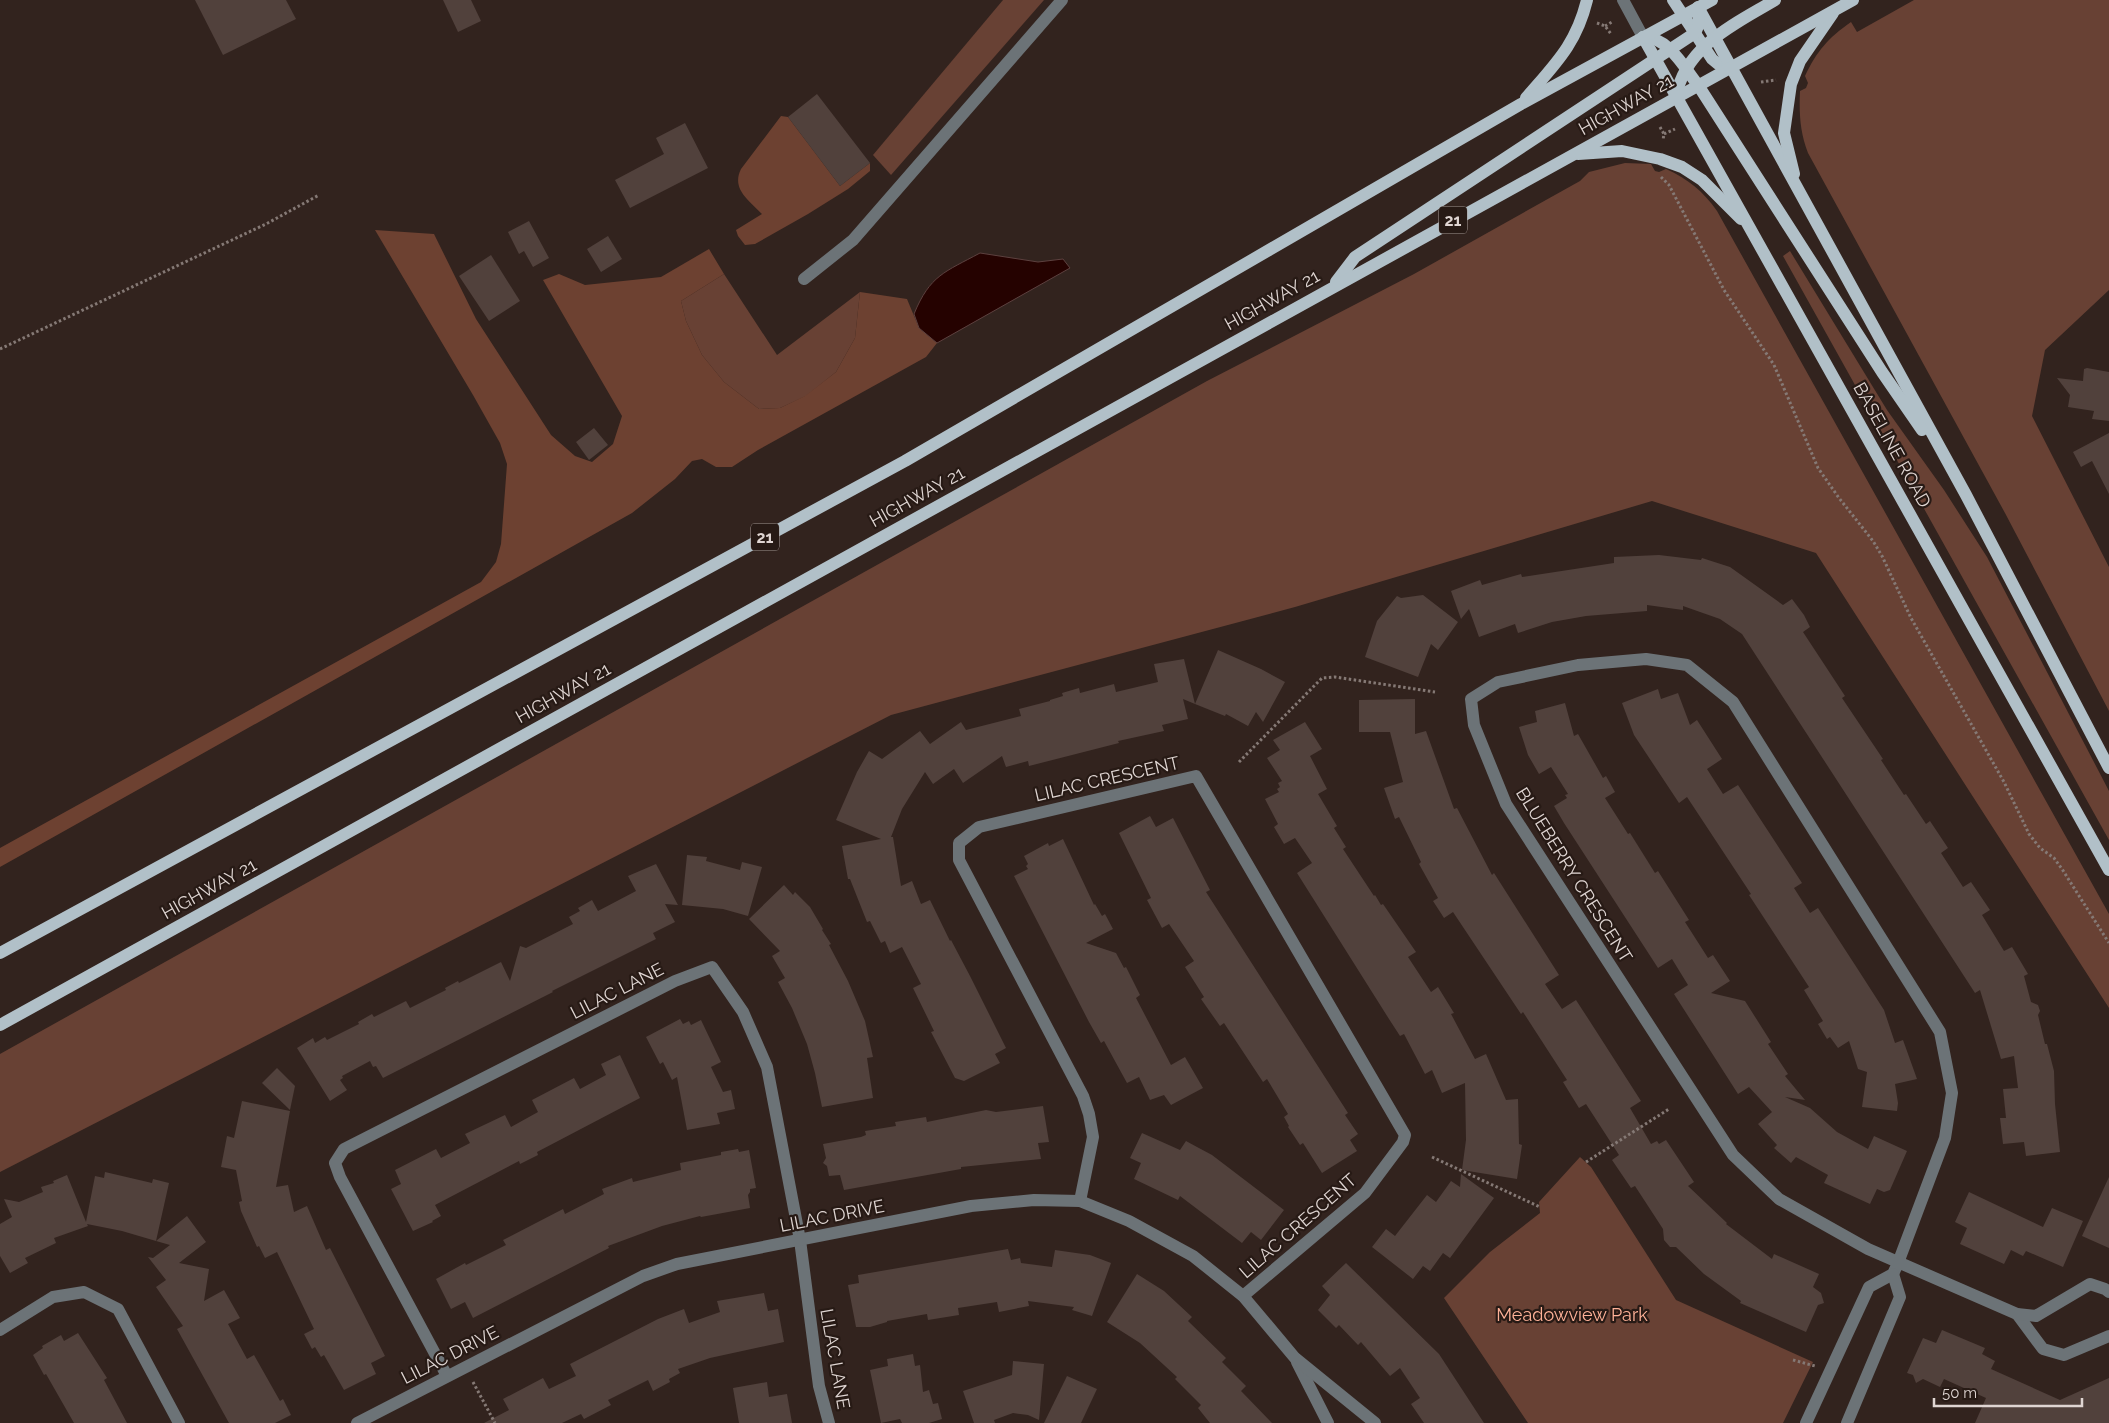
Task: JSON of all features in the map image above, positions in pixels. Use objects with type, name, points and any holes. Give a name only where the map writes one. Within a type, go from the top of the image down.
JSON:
[{"type":"main road","points":[[1521,104],[1567,51],[1582,21],[1587,0]]},
{"type":"main road","points":[[1673,0],[1704,47],[1718,64],[1730,67]]},
{"type":"main road","name":"21","points":[[0,953],[906,460],[1521,104],[1684,15],[1696,4],[1712,0]]},
{"type":"main road","points":[[1676,96],[1681,76],[1714,37],[1774,0]]},
{"type":"main road","name":"HIGHWAY 21","points":[[0,1025],[1852,0]]},
{"type":"main road","points":[[1332,287],[1355,257],[1695,32],[1698,24],[1696,4]]},
{"type":"main road","points":[[1696,4],[1966,496],[2109,768]]},
{"type":"main road","points":[[1797,189],[1784,133],[1791,84],[1800,62],[1835,10]]},
{"type":"main road","points":[[1643,38],[1655,38],[1669,49],[1698,85],[1882,372],[1966,496]]},
{"type":"main road","name":"BASELINE ROAD","points":[[1643,38],[2109,870]]},
{"type":"main road","points":[[1574,154],[1622,151],[1660,159],[1682,167],[1702,180],[1752,231]]},
{"type":"street","points":[[804,279],[853,240],[1062,0]]},
{"type":"street","points":[[1623,0],[1643,38]]},
{"type":"street","name":"BLUEBERRY CRESCENT","points":[[1896,1268],[1945,1138],[1952,1093],[1940,1032],[1733,702],[1687,665],[1646,659],[1578,665],[1498,682],[1471,699],[1474,725],[1506,804],[1733,1155],[1779,1199],[1868,1249],[1896,1268],[2017,1314],[2036,1316],[2090,1284],[2105,1288],[2109,1292]]},
{"type":"street","name":"LILAC CRESCENT","points":[[1080,1201],[1093,1137],[1089,1114],[1083,1096],[959,860],[958,843],[979,827],[1196,776],[1405,1135],[1403,1142],[1365,1193],[1243,1296]]},
{"type":"street","name":"LILAC LANE","points":[[447,1376],[340,1177],[335,1163],[344,1149],[675,981],[712,966],[743,1012],[767,1068],[800,1240],[819,1386],[829,1423]]},
{"type":"street","name":"LILAC DRIVE","points":[[357,1423],[643,1276],[677,1264],[971,1206],[1034,1200],[1080,1201],[1129,1221],[1193,1256],[1243,1296],[1295,1358],[1375,1423]]},
{"type":"street","points":[[1806,1423],[1869,1287],[1896,1268],[1900,1297],[1847,1423]]},
{"type":"street","points":[[0,1330],[53,1297],[84,1292],[118,1309],[179,1423]]},
{"type":"street","points":[[2017,1314],[2043,1349],[2064,1355],[2109,1336]]},
{"type":"street","name":"LILAC DRIVE","points":[[1295,1358],[1328,1423]]},
{"type":"path","points":[[1605,26],[1612,22]]},
{"type":"path","points":[[1596,23],[1605,26],[1611,34]]},
{"type":"path","points":[[1761,82],[1777,80]]},
{"type":"path","points":[[1660,127],[1664,134],[1664,140]]},
{"type":"path","points":[[1664,134],[1675,129]]},
{"type":"path","points":[[1656,174],[1668,185],[1724,290],[1774,365],[1818,468],[1882,556],[1911,618],[2004,782],[2029,834],[2040,848],[2054,858],[2109,943]]},
{"type":"path","points":[[0,349],[266,224],[319,195]]},
{"type":"path","points":[[1239,762],[1322,678],[1335,677],[1435,692]]},
{"type":"path","points":[[1586,1162],[1669,1109]]},
{"type":"path","points":[[1432,1157],[1540,1207]]},
{"type":"path","points":[[1793,1360],[1830,1369]]},
{"type":"path","points":[[474,1382],[496,1423]]},
{"type":"green space","points":[[1003,0],[1044,0],[891,175],[873,155]]},
{"type":"green space","points":[[1914,0],[2109,0],[2109,290],[2045,350],[2032,416],[2109,567],[2109,711],[2005,513],[1808,153],[1803,138],[1800,115],[1800,91],[1806,88],[1808,83],[1805,76],[1824,46],[1851,22],[1857,32]]},
{"type":"green space","points":[[1625,163],[1651,164],[1655,171],[1659,172],[1666,169],[1674,173],[1688,181],[1701,192],[1717,211],[2109,914],[2109,1008],[1816,553],[1652,501],[1295,607],[891,715],[0,1172],[0,1054],[1207,381],[1414,274],[1580,181],[1589,172]]},
{"type":"green space","points":[[1790,251],[1887,410],[1944,490],[1987,557],[2109,791],[2109,840],[1783,256]]},
{"type":"green space","points":[[724,274],[777,355],[860,292],[855,338],[836,372],[806,396],[780,408],[759,409],[724,382],[702,355],[686,321],[681,301]]},
{"type":"green space","name":"Meadowview Park","points":[[1580,1157],[1591,1167],[1676,1300],[1813,1362],[1783,1423],[1528,1423],[1444,1298],[1490,1252],[1540,1213],[1539,1202]]},
{"type":"shaded area","points":[[781,116],[788,117],[840,186],[870,163],[870,171],[848,189],[808,214],[755,244],[745,245],[736,230],[762,214],[743,194],[738,182],[738,176],[741,169]]},
{"type":"shaded area","points":[[375,230],[434,234],[476,319],[551,435],[575,456],[592,462],[613,444],[622,416],[543,280],[559,274],[585,285],[661,277],[709,249],[724,274],[681,301],[686,321],[702,355],[724,382],[759,409],[780,408],[805,396],[836,372],[855,338],[860,292],[907,299],[919,328],[937,343],[926,357],[758,450],[732,467],[716,467],[702,459],[692,461],[675,479],[632,513],[0,867],[0,848],[481,582],[496,562],[501,544],[507,464],[500,443]]},
{"type":"shaded area","points":[[980,253],[1038,262],[1063,259],[1070,268],[937,343],[919,328],[914,314],[920,301],[926,291],[940,276]]},
{"type":"building","points":[[195,0],[286,0],[296,19],[223,55]]},
{"type":"building","points":[[443,0],[471,0],[481,21],[458,32]]},
{"type":"building","points":[[817,94],[870,163],[840,186],[788,117]]},
{"type":"building","points":[[685,123],[708,168],[630,208],[615,180],[664,154],[656,138]]},
{"type":"building","points":[[529,221],[549,258],[533,267],[524,251],[519,254],[508,232]]},
{"type":"building","points":[[608,236],[622,259],[601,272],[587,249]]},
{"type":"building","points":[[491,255],[520,301],[489,321],[459,276]]},
{"type":"building","points":[[2084,369],[2109,372],[2109,421],[2092,419],[2094,411],[2068,407],[2070,395],[2057,378],[2083,381]]},
{"type":"building","points":[[594,428],[608,445],[589,460],[576,442]]},
{"type":"building","points":[[2109,433],[2109,494],[2092,461],[2081,467],[2073,452]]},
{"type":"building","points":[[1659,555],[1701,560],[1702,558],[1730,567],[1783,605],[1792,599],[1804,615],[1810,627],[1803,632],[1845,696],[1842,698],[1883,759],[1881,760],[1904,795],[1906,794],[1926,824],[1930,821],[1948,848],[1941,853],[1963,887],[1971,882],[1990,910],[1982,915],[2004,951],[2012,947],[2028,974],[2024,976],[2031,1002],[2038,1005],[2040,1011],[2038,1015],[2054,1071],[2060,1152],[2026,1156],[2024,1142],[2003,1144],[2000,1118],[2006,1118],[2003,1089],[2018,1088],[2014,1056],[2001,1059],[1980,990],[1975,993],[1742,634],[1720,619],[1683,606],[1683,610],[1647,605],[1647,611],[1586,616],[1552,622],[1518,633],[1515,624],[1479,637],[1469,609],[1461,619],[1451,591],[1480,580],[1482,585],[1521,574],[1522,577],[1614,563],[1614,557]]},
{"type":"building","points":[[1423,595],[1458,622],[1438,650],[1431,644],[1418,677],[1365,657],[1377,621],[1397,596],[1401,598]]},
{"type":"building","points":[[1218,650],[1285,682],[1263,722],[1256,712],[1248,726],[1226,714],[1225,716],[1195,704]]},
{"type":"building","points":[[1184,659],[1195,704],[1183,699],[1188,719],[1162,725],[1164,731],[1118,741],[1119,743],[1029,766],[1028,761],[1006,767],[1002,756],[963,783],[954,769],[933,784],[925,772],[902,809],[891,837],[893,837],[901,886],[912,881],[921,904],[930,900],[1006,1048],[995,1054],[1000,1063],[964,1081],[955,1078],[931,1032],[934,1031],[913,988],[921,984],[902,947],[890,953],[885,941],[881,943],[870,921],[867,922],[850,879],[848,879],[842,846],[881,839],[836,820],[857,772],[869,751],[882,759],[920,731],[930,744],[961,722],[966,730],[1021,716],[1019,709],[1050,701],[1063,696],[1062,693],[1079,688],[1080,693],[1114,684],[1116,692],[1158,682],[1154,664]]},
{"type":"building","points":[[1658,689],[1661,699],[1678,693],[1690,725],[1697,720],[1722,759],[1707,769],[1723,794],[1738,785],[1802,883],[1794,888],[1810,913],[1818,908],[1884,1010],[1895,1043],[1903,1040],[1917,1079],[1895,1084],[1898,1103],[1897,1111],[1862,1107],[1867,1072],[1858,1069],[1849,1041],[1838,1048],[1830,1037],[1827,1039],[1818,1024],[1823,1021],[1804,990],[1809,987],[1749,895],[1751,894],[1687,797],[1679,803],[1634,735],[1622,703]]},
{"type":"building","points":[[1415,699],[1415,734],[1426,731],[1454,809],[1457,808],[1492,875],[1494,873],[1559,975],[1545,984],[1562,1009],[1576,1000],[1641,1101],[1630,1108],[1651,1144],[1657,1141],[1659,1144],[1666,1140],[1694,1182],[1688,1186],[1726,1224],[1772,1259],[1774,1254],[1819,1274],[1813,1287],[1821,1293],[1824,1303],[1818,1305],[1806,1332],[1740,1303],[1741,1301],[1704,1274],[1676,1247],[1670,1247],[1664,1240],[1663,1229],[1635,1186],[1631,1188],[1612,1160],[1619,1155],[1586,1104],[1579,1108],[1563,1082],[1567,1080],[1523,1012],[1521,1014],[1453,912],[1444,918],[1433,901],[1438,898],[1419,864],[1421,862],[1399,817],[1395,819],[1384,788],[1403,782],[1390,732],[1359,732],[1359,700]]},
{"type":"building","points":[[1565,703],[1574,736],[1578,734],[1603,778],[1606,776],[1615,792],[1605,798],[1655,873],[1658,871],[1689,920],[1685,922],[1708,958],[1713,955],[1730,981],[1711,993],[1745,1001],[1771,1042],[1768,1044],[1788,1074],[1785,1076],[1805,1100],[1785,1097],[1810,1108],[1837,1132],[1868,1149],[1874,1136],[1907,1151],[1890,1190],[1884,1192],[1877,1189],[1870,1204],[1824,1183],[1828,1175],[1796,1157],[1791,1163],[1774,1148],[1777,1145],[1758,1124],[1772,1112],[1749,1087],[1738,1094],[1674,994],[1688,985],[1672,959],[1658,968],[1564,823],[1554,806],[1567,798],[1565,795],[1568,794],[1551,767],[1539,774],[1528,755],[1519,727],[1537,722],[1535,711]]},
{"type":"building","points":[[1305,722],[1322,749],[1310,756],[1327,789],[1318,794],[1337,826],[1334,828],[1346,847],[1343,849],[1374,896],[1381,905],[1383,904],[1416,952],[1408,957],[1431,992],[1438,987],[1454,1013],[1451,1014],[1475,1059],[1486,1054],[1506,1100],[1518,1099],[1519,1144],[1522,1145],[1517,1179],[1462,1170],[1466,1140],[1465,1083],[1442,1093],[1432,1070],[1425,1074],[1404,1034],[1400,1036],[1297,873],[1312,863],[1295,838],[1284,844],[1274,827],[1278,824],[1265,799],[1279,792],[1277,789],[1280,787],[1278,783],[1282,781],[1267,758],[1280,750],[1273,740]]},
{"type":"building","points":[[1150,816],[1156,827],[1173,818],[1210,890],[1206,892],[1348,1113],[1345,1115],[1358,1134],[1350,1140],[1357,1151],[1322,1173],[1303,1143],[1300,1145],[1288,1127],[1284,1117],[1288,1114],[1267,1079],[1263,1082],[1224,1023],[1220,1026],[1201,999],[1204,997],[1185,967],[1194,961],[1169,924],[1162,928],[1147,900],[1151,898],[1119,833]]},
{"type":"building","points":[[1063,839],[1094,905],[1102,916],[1105,914],[1113,929],[1086,943],[1116,953],[1124,968],[1126,967],[1140,995],[1136,998],[1171,1065],[1185,1057],[1203,1088],[1171,1105],[1164,1095],[1150,1100],[1139,1077],[1127,1083],[1104,1041],[1101,1043],[1089,1022],[1014,876],[1028,869],[1024,856],[1048,843],[1049,846]]},
{"type":"building","points":[[687,855],[707,857],[706,861],[740,870],[742,862],[762,867],[748,916],[723,909],[682,905]]},
{"type":"building","points":[[656,864],[678,905],[665,904],[675,922],[653,933],[656,939],[553,992],[383,1078],[376,1066],[373,1067],[370,1061],[342,1076],[343,1078],[340,1080],[347,1090],[330,1101],[297,1048],[313,1038],[315,1043],[325,1037],[327,1040],[359,1024],[358,1022],[372,1014],[374,1017],[406,1001],[410,1008],[446,990],[445,988],[458,981],[459,983],[501,962],[510,981],[520,946],[526,948],[573,924],[569,917],[580,911],[578,908],[592,900],[598,911],[636,891],[628,876]]},
{"type":"building","points":[[784,885],[793,895],[795,892],[810,907],[831,944],[829,945],[848,981],[865,1021],[873,1057],[867,1058],[873,1098],[822,1107],[807,1044],[792,1008],[778,982],[785,978],[772,956],[780,951],[749,919]]},
{"type":"building","points":[[680,1019],[683,1024],[689,1021],[691,1025],[701,1020],[721,1062],[711,1067],[723,1092],[731,1090],[735,1109],[717,1113],[720,1124],[687,1130],[677,1077],[672,1080],[663,1062],[660,1064],[646,1037]]},
{"type":"building","points":[[620,1055],[640,1098],[537,1152],[538,1155],[520,1164],[519,1161],[435,1205],[441,1216],[433,1222],[413,1231],[391,1189],[401,1184],[395,1170],[436,1149],[441,1158],[470,1143],[465,1134],[505,1115],[511,1127],[538,1112],[532,1100],[574,1078],[580,1089],[606,1075],[601,1064]]},
{"type":"building","points":[[277,1068],[295,1086],[290,1110],[262,1083]]},
{"type":"building","points":[[242,1101],[290,1111],[276,1187],[288,1185],[294,1212],[307,1206],[326,1250],[330,1248],[385,1356],[371,1363],[376,1374],[344,1390],[324,1355],[321,1357],[315,1347],[312,1349],[304,1334],[314,1329],[277,1252],[265,1258],[259,1246],[257,1247],[241,1211],[239,1202],[242,1201],[236,1170],[221,1167],[227,1136],[234,1138]]},
{"type":"building","points":[[1043,1106],[1049,1142],[1038,1143],[1041,1159],[961,1167],[961,1169],[844,1190],[840,1175],[829,1176],[827,1166],[823,1163],[826,1158],[823,1144],[861,1137],[866,1135],[865,1131],[896,1126],[895,1122],[926,1117],[927,1122],[986,1110],[996,1112]]},
{"type":"building","points":[[1142,1133],[1180,1150],[1186,1141],[1212,1155],[1284,1210],[1261,1240],[1251,1232],[1242,1243],[1180,1196],[1178,1200],[1134,1179],[1141,1163],[1130,1158]]},
{"type":"building","points":[[738,1149],[739,1152],[749,1150],[756,1188],[750,1189],[748,1195],[750,1208],[700,1216],[662,1226],[608,1246],[609,1248],[473,1318],[465,1302],[451,1309],[436,1279],[465,1263],[466,1265],[506,1245],[503,1240],[563,1209],[565,1214],[604,1194],[602,1189],[632,1178],[633,1182],[681,1170],[680,1163],[721,1155],[721,1152]]},
{"type":"building","points":[[105,1172],[152,1183],[153,1179],[169,1183],[156,1241],[122,1231],[87,1224],[88,1226],[54,1238],[56,1243],[25,1258],[28,1263],[10,1273],[0,1256],[0,1224],[12,1217],[4,1199],[19,1202],[43,1192],[41,1187],[54,1183],[53,1181],[67,1175],[86,1222],[95,1176],[104,1178]]},
{"type":"building","points":[[1461,1174],[1494,1198],[1450,1258],[1443,1253],[1430,1271],[1423,1266],[1413,1279],[1372,1247],[1386,1229],[1395,1236],[1427,1195],[1436,1202],[1451,1181],[1460,1187]]},
{"type":"building","points":[[2109,1177],[2109,1248],[2082,1236]]},
{"type":"building","points":[[1969,1192],[2043,1227],[2052,1208],[2083,1221],[2063,1267],[2026,1251],[2023,1256],[2011,1250],[2004,1264],[1960,1244],[1967,1228],[1955,1222]]},
{"type":"building","points":[[187,1216],[206,1242],[179,1263],[209,1269],[204,1301],[224,1290],[240,1318],[228,1324],[247,1359],[254,1355],[280,1401],[283,1399],[291,1415],[275,1423],[229,1423],[177,1329],[183,1326],[156,1287],[166,1280],[148,1257],[153,1258],[170,1245],[156,1241]]},
{"type":"building","points":[[1008,1249],[1011,1260],[1020,1258],[1021,1263],[1052,1267],[1055,1250],[1090,1255],[1111,1263],[1092,1316],[1072,1310],[1074,1307],[1028,1301],[1029,1306],[999,1312],[997,1302],[958,1308],[959,1315],[928,1320],[927,1314],[887,1321],[870,1327],[856,1327],[848,1285],[859,1283],[858,1275]]},
{"type":"building","points":[[1346,1263],[1439,1354],[1484,1423],[1424,1423],[1411,1404],[1420,1398],[1400,1368],[1390,1376],[1361,1342],[1358,1345],[1339,1325],[1336,1328],[1318,1310],[1330,1295],[1322,1286]]},
{"type":"building","points":[[1137,1274],[1164,1291],[1192,1317],[1188,1321],[1226,1358],[1222,1362],[1246,1386],[1241,1391],[1272,1423],[1210,1423],[1198,1408],[1201,1405],[1175,1379],[1177,1377],[1140,1343],[1107,1322]]},
{"type":"building","points":[[764,1293],[768,1311],[778,1309],[784,1342],[710,1358],[678,1369],[680,1373],[669,1379],[670,1382],[653,1391],[648,1380],[608,1400],[611,1405],[584,1419],[581,1414],[562,1423],[484,1423],[509,1410],[503,1399],[543,1378],[549,1389],[576,1376],[570,1364],[658,1319],[684,1309],[689,1323],[720,1312],[717,1301]]},
{"type":"building","points":[[1942,1330],[1985,1348],[1982,1354],[1995,1361],[1991,1369],[2060,1400],[2109,1378],[2109,1423],[1975,1423],[1986,1398],[1944,1379],[1940,1387],[1923,1379],[1916,1383],[1913,1375],[1907,1373],[1923,1338],[1936,1343]]},
{"type":"building","points":[[78,1333],[107,1378],[104,1380],[127,1423],[74,1423],[33,1355],[43,1348],[42,1346],[61,1335],[64,1341]]},
{"type":"building","points":[[913,1354],[915,1366],[920,1365],[923,1392],[929,1390],[933,1404],[938,1403],[942,1419],[929,1423],[902,1423],[900,1419],[881,1423],[870,1370],[888,1366],[887,1359]]},
{"type":"building","points":[[1013,1361],[1044,1364],[1039,1420],[1028,1415],[1013,1413],[994,1420],[995,1423],[974,1423],[963,1391],[1012,1375]]},
{"type":"building","points":[[1067,1376],[1097,1389],[1081,1423],[1044,1423]]},
{"type":"building","points":[[767,1382],[769,1397],[787,1394],[792,1423],[739,1423],[733,1388]]}]
